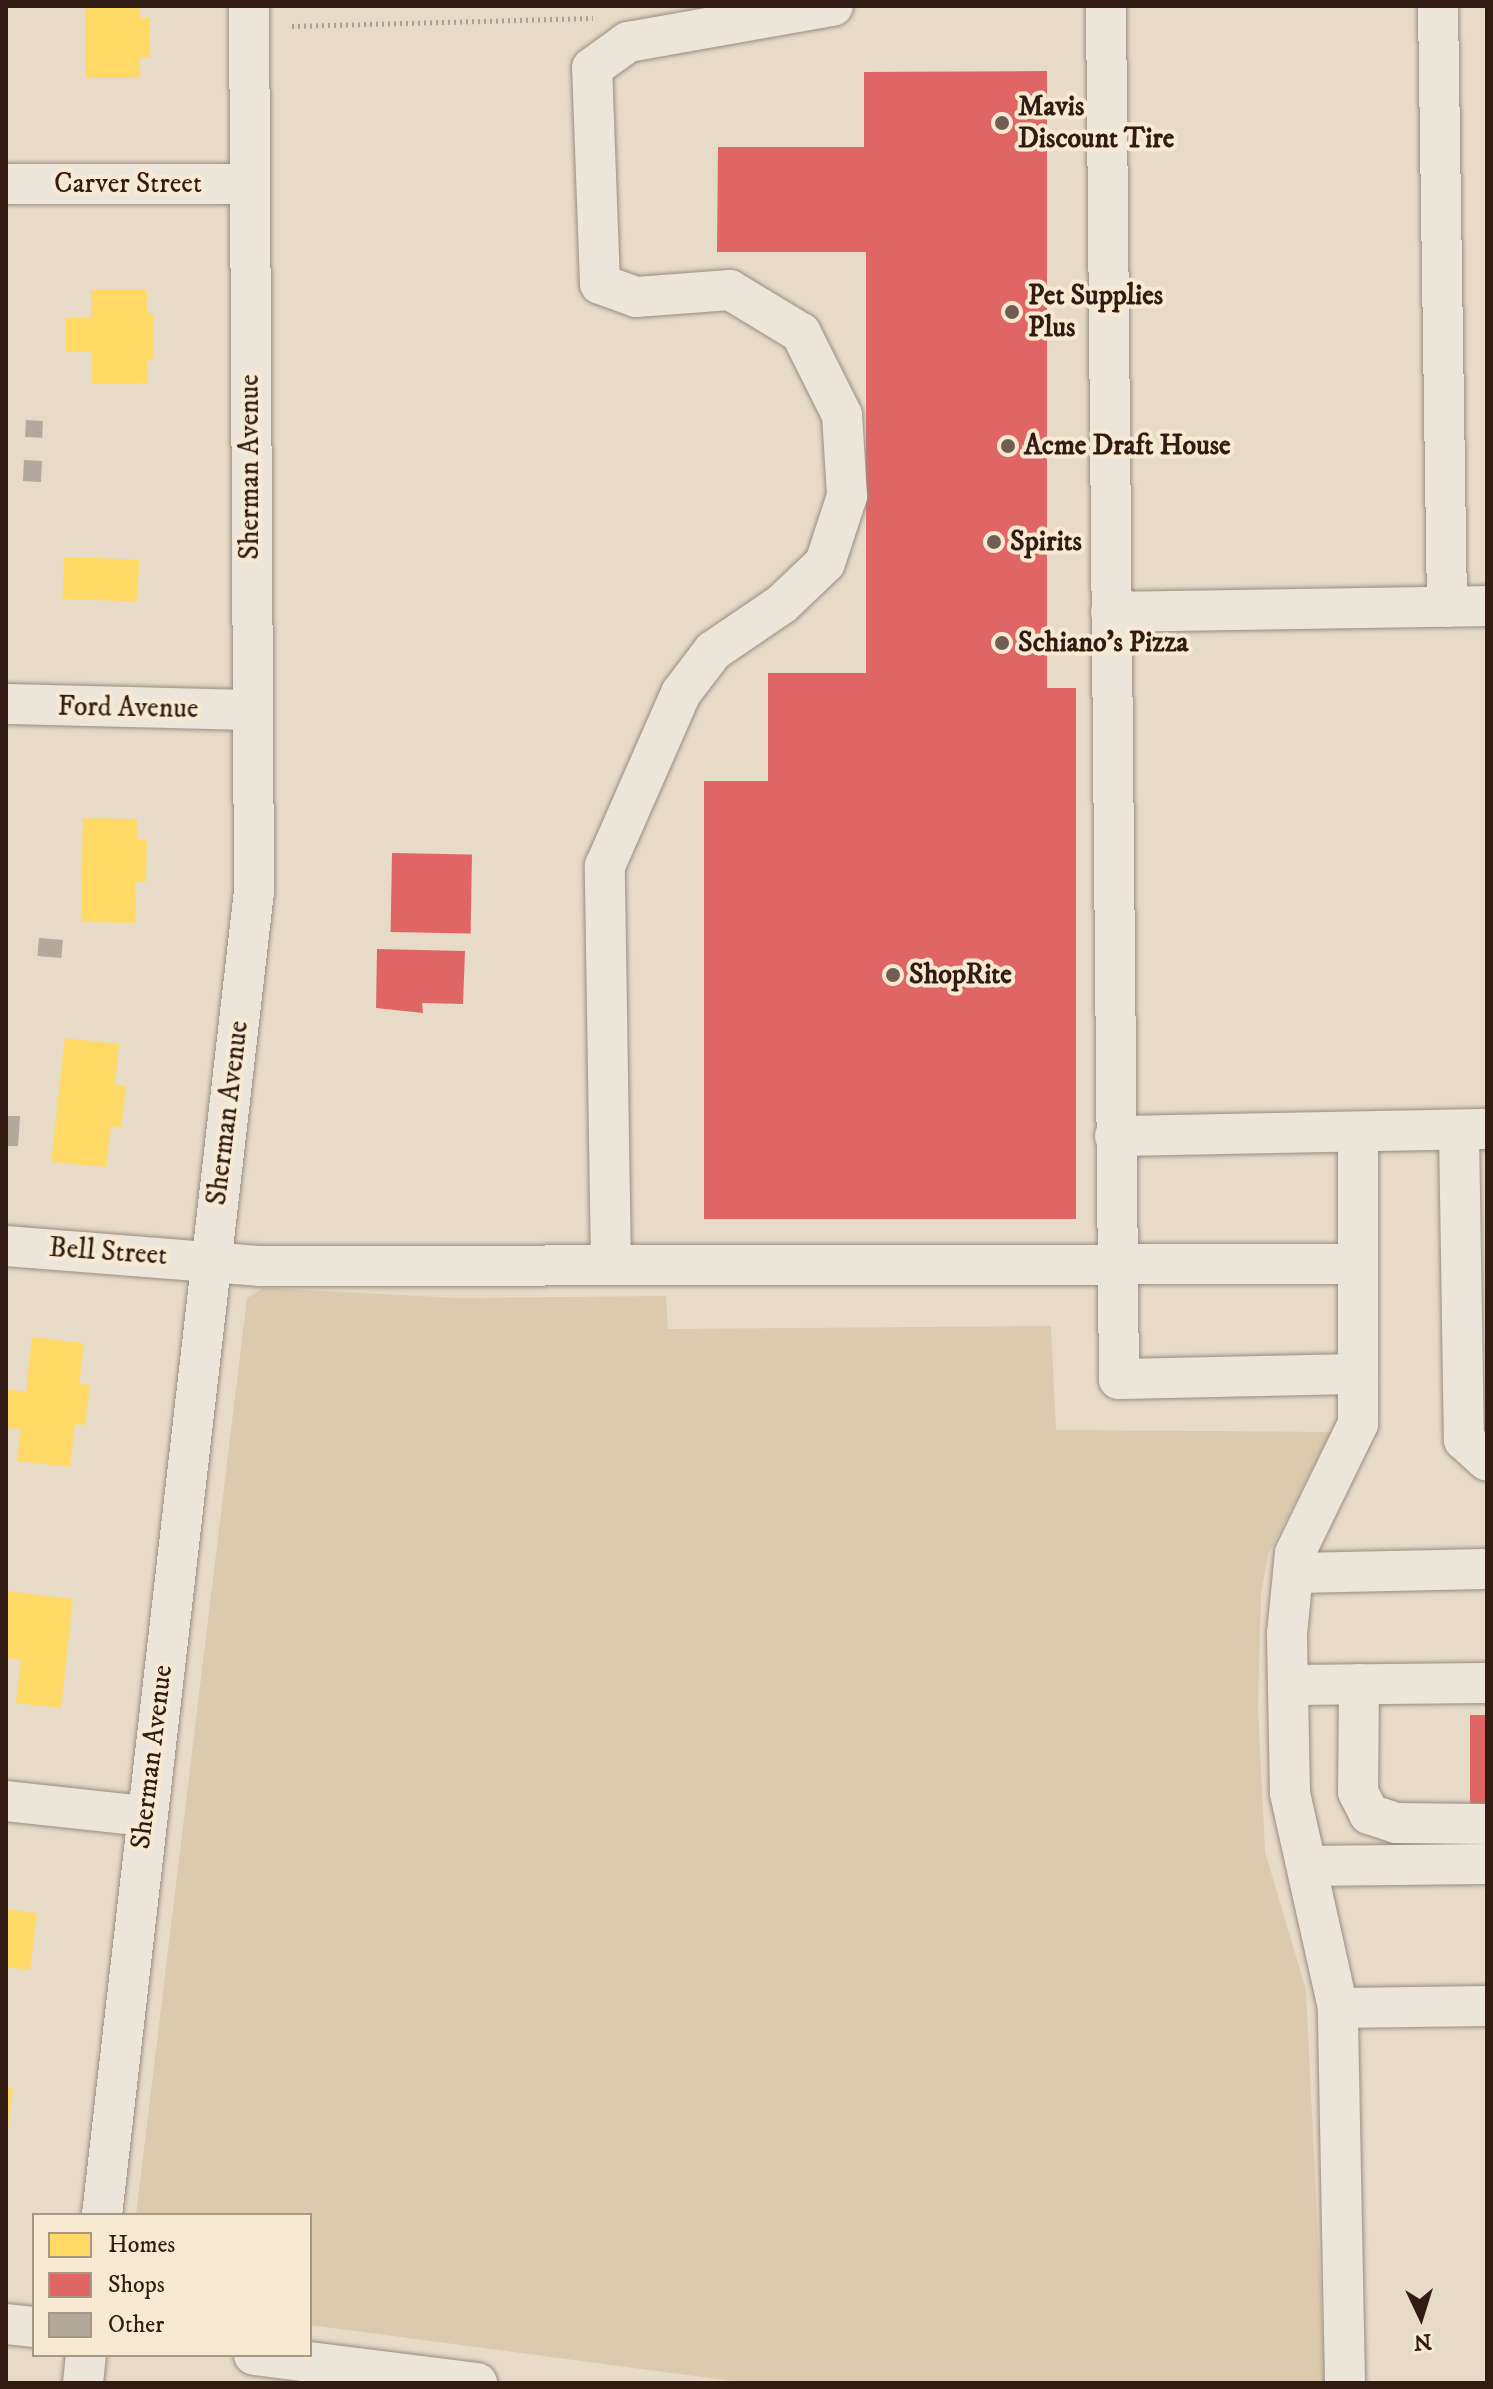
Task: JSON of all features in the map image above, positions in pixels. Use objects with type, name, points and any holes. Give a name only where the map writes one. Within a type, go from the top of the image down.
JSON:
[{"type":"street","name":"Sherman Avenue","points":[[102,2213],[144,1816],[254,892],[249,6]]},
{"type":"street","points":[[611,1265],[605,866],[681,693],[713,651],[782,604],[825,563],[847,496],[842,415],[801,333],[730,290],[636,297],[600,284],[592,68],[628,42],[833,6]]},
{"type":"street","points":[[1106,6],[1119,1379],[1358,1374]]},
{"type":"street","points":[[1438,6],[1447,607]]},
{"type":"street","name":"Carver Street","points":[[6,184],[250,184]]},
{"type":"street","points":[[1111,612],[1487,606]]},
{"type":"street","name":"Ford Avenue","points":[[6,704],[251,710]]},
{"type":"street","points":[[1115,1136],[1473,1130],[1474,1240],[1464,1440],[1487,1461]]},
{"type":"street","points":[[1345,2383],[1338,2008],[1290,1793],[1288,1685],[1295,1553],[1358,1424],[1358,1132]]},
{"type":"street","name":"Bell Street","points":[[6,1246],[210,1259],[260,1266],[1358,1264]]},
{"type":"street","points":[[1293,1573],[1487,1569]]},
{"type":"street","points":[[1288,1685],[1487,1683]]},
{"type":"street","points":[[1359,1684],[1358,1792],[1369,1814],[1396,1823],[1487,1824]]},
{"type":"street","points":[[6,1801],[144,1816]]},
{"type":"street","points":[[1307,1866],[1487,1864]]},
{"type":"street","points":[[1338,2008],[1487,2006]]},
{"type":"street","points":[[6,2324],[32,2327]]},
{"type":"street","points":[[83,2383],[86,2357]]},
{"type":"street","points":[[270,2357],[477,2383]]},
{"type":"path","points":[[292,26],[597,18]]},
{"type":"shaded area","points":[[263,1288],[460,1298],[666,1296],[668,1329],[1051,1326],[1056,1430],[1330,1432],[1268,1555],[1261,1594],[1258,1707],[1265,1852],[1306,1990],[1325,2383],[747,2383],[312,2325],[312,2213],[136,2213],[247,1298]]},
{"type":"building: Homes","points":[[85,6],[140,6],[140,18],[149,18],[150,58],[140,58],[140,78],[85,78]]},
{"type":"building: Homes","points":[[91,290],[147,290],[147,313],[154,313],[154,359],[147,359],[148,383],[92,384],[92,351],[66,352],[66,318],[91,318]]},
{"type":"building: Homes","points":[[64,557],[139,560],[137,602],[63,599]]},
{"type":"building: Homes","points":[[83,818],[137,819],[137,840],[147,840],[146,882],[136,881],[135,923],[81,922]]},
{"type":"building: Homes","points":[[65,1038],[119,1044],[115,1085],[126,1086],[121,1128],[111,1126],[106,1167],[51,1162]]},
{"type":"building: Homes","points":[[32,1337],[84,1343],[79,1384],[90,1385],[85,1425],[75,1424],[70,1467],[17,1461],[21,1429],[6,1428],[6,1389],[26,1392]]},
{"type":"building: Homes","points":[[6,1591],[73,1599],[61,1708],[16,1703],[21,1660],[6,1658]]},
{"type":"building: Homes","points":[[6,1909],[37,1913],[30,1970],[6,1967]]},
{"type":"building: Homes","points":[[6,2087],[13,2088],[8,2127],[6,2127]]},
{"type":"building: Shops","points":[[1047,71],[1047,688],[1076,688],[1076,1219],[704,1219],[704,781],[768,781],[768,673],[866,673],[866,252],[717,252],[718,147],[864,147],[864,72]]},
{"type":"building: Shops","points":[[392,853],[472,854],[471,933],[391,932]]},
{"type":"building: Shops","points":[[377,949],[465,951],[463,1004],[422,1003],[423,1013],[376,1008]]},
{"type":"building: Shops","points":[[1470,1715],[1487,1715],[1487,1815],[1470,1815]]},
{"type":"building: Other","points":[[26,420],[43,421],[42,438],[25,437]]},
{"type":"building: Other","points":[[24,460],[42,461],[41,482],[23,481]]},
{"type":"building: Other","points":[[39,938],[63,940],[61,958],[37,956]]},
{"type":"building: Other","points":[[6,1116],[20,1116],[18,1146],[6,1146]]},
{"type":"place","name":"Mavis Discount Tire","points":[[1002,123]]},
{"type":"place","name":"Pet Supplies Plus","points":[[1012,312]]},
{"type":"place","name":"Acme Draft House","points":[[1008,446]]},
{"type":"place","name":"Spirits","points":[[994,542]]},
{"type":"place","name":"Schiano's Pizza","points":[[1002,643]]},
{"type":"place","name":"ShopRite","points":[[893,975]]}]
